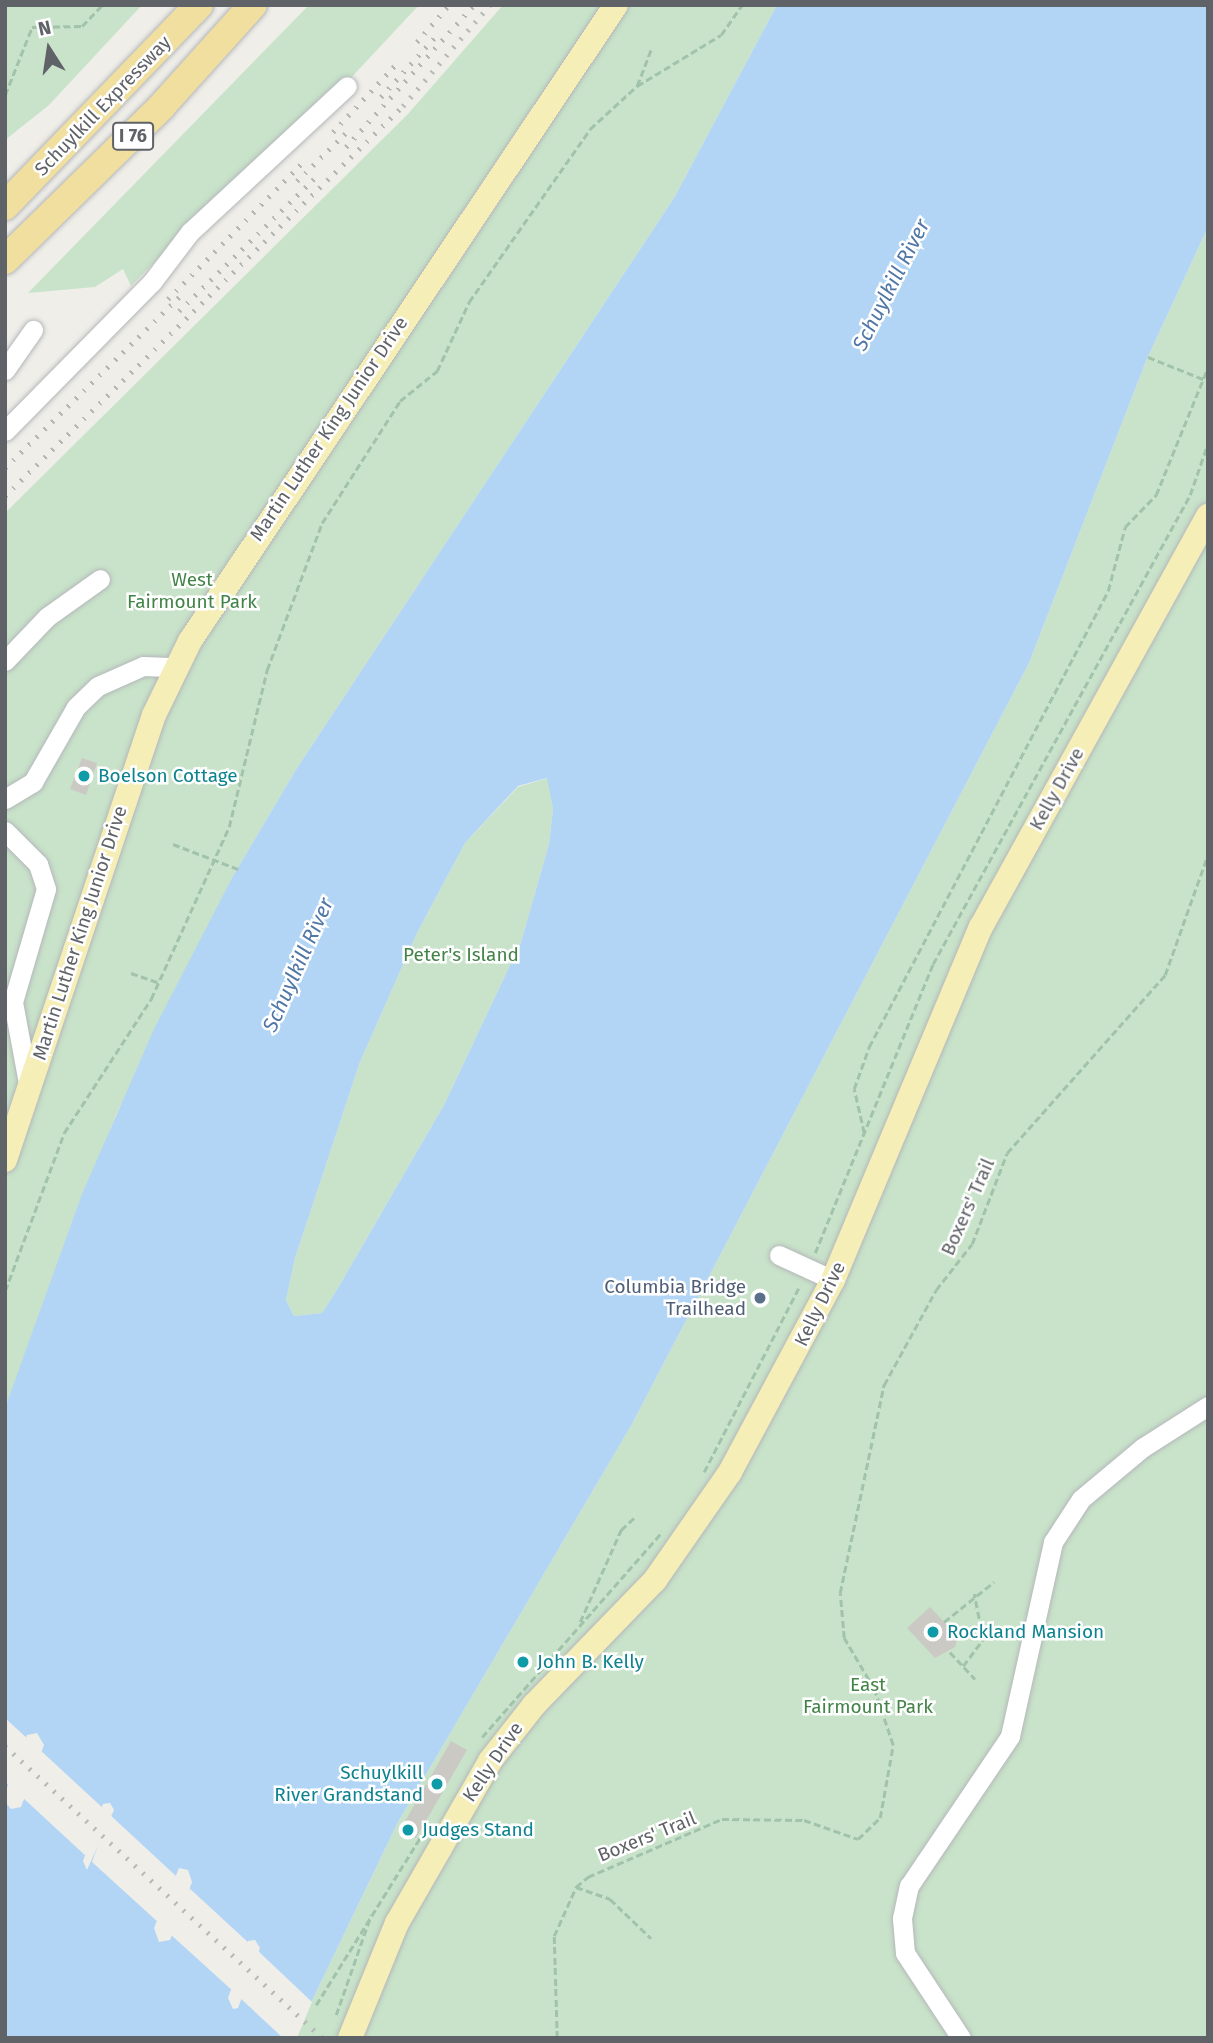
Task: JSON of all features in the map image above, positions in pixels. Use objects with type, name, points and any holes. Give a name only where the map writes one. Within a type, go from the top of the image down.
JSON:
[{"type":"highway","name":"Schuylkill Expressway","points":[[5,206],[199,5]]},
{"type":"highway","name":"Schuylkill Expressway","points":[[5,260],[253,5]]},
{"type":"main road","name":"Martin Luther King Junior Drive","points":[[5,1160],[130,782],[176,667],[222,587],[616,5]]},
{"type":"main road","name":"Kelly Drive","points":[[342,2031],[397,1923],[490,1761],[692,1532],[833,1280],[981,927],[1208,516]]},
{"type":"street","points":[[5,430],[152,282],[190,232],[347,86]]},
{"type":"street","points":[[5,370],[33,330]]},
{"type":"street","points":[[5,661],[47,617],[100,579]]},
{"type":"street","points":[[5,799],[33,782],[75,707],[98,687],[143,666],[176,667]]},
{"type":"street","points":[[5,831],[38,864],[46,889],[9,1000],[29,1088]]},
{"type":"street","points":[[779,1255],[833,1280]]},
{"type":"street","points":[[961,2038],[905,1954],[902,1917],[909,1886],[1010,1736],[1053,1542],[1082,1499],[1142,1448],[1208,1406]]},
{"type":"path","points":[[5,95],[32,27],[82,26],[102,5]]},
{"type":"path","points":[[5,1292],[64,1133],[157,982],[239,798],[267,670],[322,523],[400,401],[437,371],[459,317],[590,129],[637,86],[721,35],[742,5]]},
{"type":"path","points":[[637,86],[651,49]]},
{"type":"path","points":[[1148,357],[1208,381]]},
{"type":"path","points":[[865,1135],[854,1089],[869,1047],[1108,591],[1125,527],[1156,495],[1208,367]]},
{"type":"path","points":[[173,844],[238,869]]},
{"type":"path","name":"Boxers' Trail","points":[[576,1887],[618,1859],[648,1855],[722,1819],[804,1820],[858,1839],[880,1818],[893,1745],[874,1689],[844,1638],[840,1592],[884,1385],[936,1290],[972,1244],[986,1196],[1013,1144],[1165,975],[1208,854]]},
{"type":"path","points":[[131,972],[157,982]]},
{"type":"path","points":[[579,1625],[621,1530],[636,1516]]},
{"type":"path","points":[[944,1622],[974,1594],[994,1582]]},
{"type":"path","points":[[963,1666],[983,1639],[974,1594]]},
{"type":"path","points":[[950,1652],[975,1679]]},
{"type":"path","points":[[557,2038],[554,1936],[576,1887],[610,1899],[652,1938]]},
{"type":"path","points":[[342,2031],[374,1909]]},
{"type":"green space","points":[[5,5],[142,5],[49,105],[5,140]]},
{"type":"green space","points":[[309,5],[419,5],[319,112],[216,199],[131,286],[123,269],[95,287],[28,293]]},
{"type":"green space","name":"West Fairmount Park","points":[[503,5],[777,5],[674,198],[297,768],[233,876],[116,1115],[5,1408],[5,513],[408,114]]},
{"type":"green space","name":"East Fairmount Park","points":[[1208,227],[1208,2038],[294,2038],[398,1822],[632,1424],[1029,663],[1146,361]]},
{"type":"green space","name":"Peter's Island","points":[[548,778],[553,809],[549,844],[521,942],[444,1105],[335,1293],[322,1313],[294,1316],[286,1300],[295,1258],[360,1062],[417,933],[465,843],[518,787]]},
{"type":"water","name":"Schuylkill River","points":[[777,5],[1208,5],[1208,227],[1146,361],[1029,663],[632,1424],[398,1822],[294,2038],[5,2038],[5,1802],[11,1809],[21,1807],[44,1745],[37,1733],[27,1735],[5,1793],[5,1408],[82,1194],[154,1029],[233,876],[297,768],[674,198]],"holes":[[[547,778],[553,809],[549,844],[521,942],[444,1105],[335,1293],[322,1313],[294,1316],[286,1300],[295,1258],[360,1062],[417,933],[465,843],[518,786]],[[110,1803],[114,1810],[87,1870],[83,1861],[103,1804]],[[179,1868],[188,1870],[192,1882],[170,1940],[159,1942],[154,1928]],[[255,1940],[260,1948],[238,2008],[233,2009],[228,1998],[248,1941]]]},
{"type":"pier","points":[[5,1718],[29,1740],[11,1787],[5,1782]]},
{"type":"pier","points":[[39,1749],[105,1810],[88,1858],[21,1796]]},
{"type":"pier","points":[[109,1814],[176,1876],[159,1923],[92,1862]]},
{"type":"pier","points":[[187,1886],[251,1945],[234,1992],[169,1933]]},
{"type":"pier","points":[[256,1949],[312,2002],[297,2038],[283,2038],[239,1997]]},
{"type":"building","name":"Boelson Cottage","points":[[82,758],[97,763],[86,795],[70,789]]},
{"type":"building","name":"Rockland Mansion","points":[[930,1607],[958,1637],[955,1647],[935,1658],[907,1628]]},
{"type":"building","name":"Schuylkill River Grandstand","points":[[451,1741],[467,1750],[416,1838],[400,1830]]},
{"type":"railway","points":[[417,42],[449,5]]},
{"type":"railway","points":[[346,147],[474,5]]},
{"type":"railway","points":[[5,496],[403,106],[490,5]]},
{"type":"railway","points":[[381,97],[435,37]]},
{"type":"railway","points":[[333,132],[400,60]]},
{"type":"railway","points":[[297,181],[352,127]]},
{"type":"railway","points":[[168,299],[301,164]]},
{"type":"railway","points":[[179,311],[314,179]]},
{"type":"railway","points":[[5,468],[182,294]]},
{"type":"railway","points":[[5,1746],[323,2038]]},
{"type":"place","name":"Boelson Cottage","points":[[84,776]]},
{"type":"place","name":"Columbia Bridge Trailhead","points":[[760,1298]]},
{"type":"place","name":"Rockland Mansion","points":[[933,1632]]},
{"type":"place","name":"John B. Kelly","points":[[523,1662]]},
{"type":"place","name":"Schuylkill River Grandstand","points":[[437,1784]]},
{"type":"place","name":"Judges Stand","points":[[408,1830]]}]
